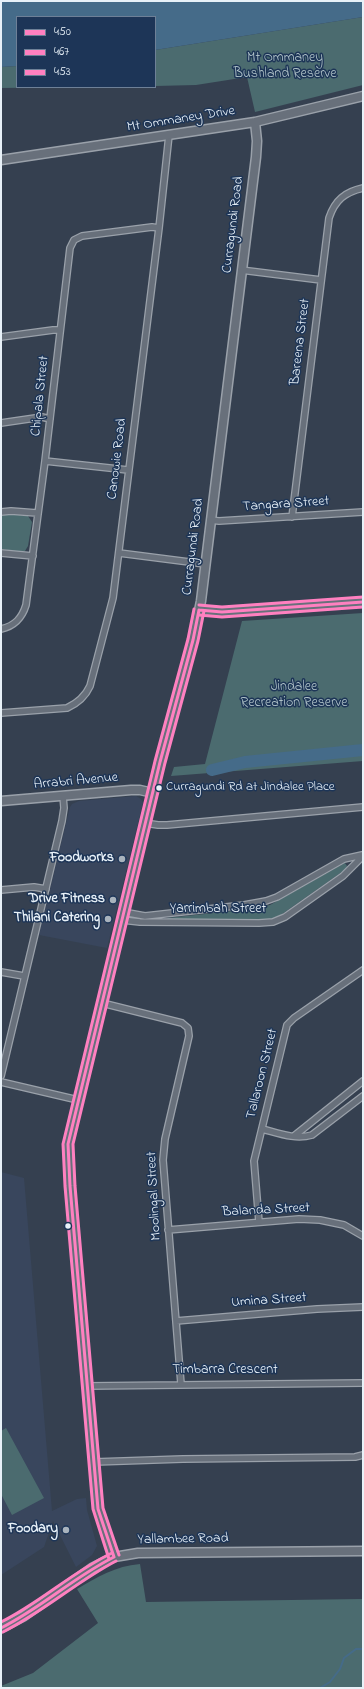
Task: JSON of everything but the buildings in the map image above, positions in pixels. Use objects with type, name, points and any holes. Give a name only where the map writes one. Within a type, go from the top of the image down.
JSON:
[{"type":"street","name":"Mt Ommaney Drive","points":[[1,160],[255,122],[363,96]]},
{"type":"street","name":"Curragundi Road","points":[[114,1557],[98,1509],[68,1157],[70,1135],[122,916],[193,640],[199,610],[256,157],[257,134],[255,122]]},
{"type":"street","name":"Canowie Road","points":[[1,713],[67,708],[76,704],[86,695],[90,686],[113,598],[159,228],[169,135]]},
{"type":"street","name":"Bareena Street","points":[[292,517],[329,218],[338,199],[345,194],[363,188]]},
{"type":"street","name":"Chipala Street","points":[[1,629],[8,628],[15,624],[23,615],[26,605],[45,461],[68,259],[74,240],[82,236],[152,227],[159,228]]},
{"type":"street","points":[[242,270],[321,280]]},
{"type":"street","points":[[1,337],[60,330]]},
{"type":"street","points":[[1,423],[42,417],[50,419]]},
{"type":"street","points":[[45,461],[128,470]]},
{"type":"street","points":[[1,512],[11,511],[37,513]]},
{"type":"street","name":"Tangara Street","points":[[210,520],[219,521],[363,512]]},
{"type":"street","points":[[1,553],[32,556]]},
{"type":"street","points":[[119,553],[205,564]]},
{"type":"street","points":[[199,610],[222,612],[363,602]]},
{"type":"street","name":"Arrabri Avenue","points":[[1,801],[130,790],[153,792]]},
{"type":"street","points":[[1,1076],[63,818],[63,796]]},
{"type":"street","points":[[146,823],[162,825],[363,807]]},
{"type":"street","name":"Yarrimbah Street","points":[[122,916],[160,922],[271,922],[285,917],[343,876],[363,855]]},
{"type":"street","name":"Yarrimbah Street","points":[[122,916],[145,916],[261,902],[277,897],[344,859],[363,855]]},
{"type":"street","points":[[1,890],[34,887],[46,889]]},
{"type":"street","name":"Tallaroon Street","points":[[259,1222],[254,1161],[281,1044],[287,1025],[294,1018],[363,970]]},
{"type":"street","points":[[1,972],[24,976]]},
{"type":"street","name":"Moolingal Street","points":[[102,1003],[182,1023],[188,1028],[189,1042],[163,1148],[162,1160],[180,1384]]},
{"type":"street","points":[[294,1136],[363,1081]]},
{"type":"street","points":[[1,1082],[78,1100]]},
{"type":"street","points":[[262,1129],[294,1136],[312,1136],[363,1096]]},
{"type":"street","name":"Balanda Street","points":[[168,1230],[299,1219],[320,1220],[344,1225],[363,1236]]},
{"type":"street","name":"Umina Street","points":[[176,1321],[317,1309],[363,1307]]},
{"type":"street","name":"Timbarra Crescent","points":[[87,1386],[363,1383]]},
{"type":"street","points":[[94,1462],[184,1459],[355,1457],[363,1455]]},
{"type":"street","name":"Yallambee Road","points":[[1,1628],[24,1616],[92,1568],[114,1557],[138,1553],[363,1551]]},
{"type":"shaded area","points":[[1,1],[363,1],[363,17],[156,50],[156,16],[16,16],[16,66],[1,67]]},
{"type":"shaded area","points":[[136,796],[141,799],[143,803],[107,948],[39,935],[70,807],[72,804],[79,801]]},
{"type":"shaded area","points":[[1,1172],[24,1178],[52,1511],[77,1499],[86,1498],[87,1510],[97,1546],[92,1555],[76,1567],[53,1521],[44,1547],[1,1575]]},
{"type":"green space","name":"Mt Ommaney Bushland Reserve","points":[[363,17],[363,85],[255,112],[247,77],[196,85],[156,86],[156,50]]},
{"type":"green space","points":[[16,66],[16,88],[1,88],[1,67]]},
{"type":"green space","points":[[13,514],[28,516],[32,522],[28,546],[25,551],[20,552],[1,549],[1,515]]},
{"type":"green space","name":"Jindalee Recreation Reserve","points":[[363,613],[363,761],[171,776],[174,767],[205,764],[242,621]]},
{"type":"green space","points":[[345,863],[347,866],[346,869],[275,919],[169,920],[167,918],[252,909],[270,905]]},
{"type":"green space","points":[[6,1428],[44,1498],[12,1515],[1,1494],[1,1431]]},
{"type":"green space","points":[[140,1564],[146,1602],[363,1599],[363,1688],[1,1688],[1,1686],[33,1673],[98,1623],[77,1589],[100,1576],[115,1570]]},
{"type":"waterway","points":[[212,770],[245,762],[363,750]]},
{"type":"waterway","points":[[320,1688],[330,1682],[340,1669],[344,1658],[356,1649],[363,1649]]},
{"type":"transit line","name":"453","points":[[199,605],[222,607],[363,597]]},
{"type":"transit line","name":"450","points":[[199,610],[222,612],[363,602]]},
{"type":"transit line","name":"467","points":[[199,615],[222,617],[363,607]]},
{"type":"transit line","name":"453","points":[[109,1559],[93,1509],[65,1186],[63,1144],[155,761],[188,639],[194,609]]},
{"type":"transit line","name":"450","points":[[114,1557],[98,1509],[70,1186],[68,1144],[160,762],[193,640],[199,610]]},
{"type":"transit line","name":"467","points":[[119,1555],[103,1508],[75,1186],[73,1144],[165,763],[198,641],[204,611]]},
{"type":"transit line","name":"453","points":[[1,1622],[29,1606],[83,1569],[112,1553]]},
{"type":"transit line","name":"450","points":[[1,1628],[16,1620],[85,1574],[114,1557]]},
{"type":"transit line","name":"467","points":[[3,1632],[18,1624],[87,1578],[116,1561]]},
{"type":"place","name":"Curragundi Rd at Jindalee Place","points":[[159,788]]},
{"type":"place","name":"Foodworks","points":[[122,859]]},
{"type":"place","name":"Drive Fitness","points":[[113,900]]},
{"type":"place","name":"Thilani Catering","points":[[108,919]]},
{"type":"place","name":"Foodary","points":[[66,1530]]}]
